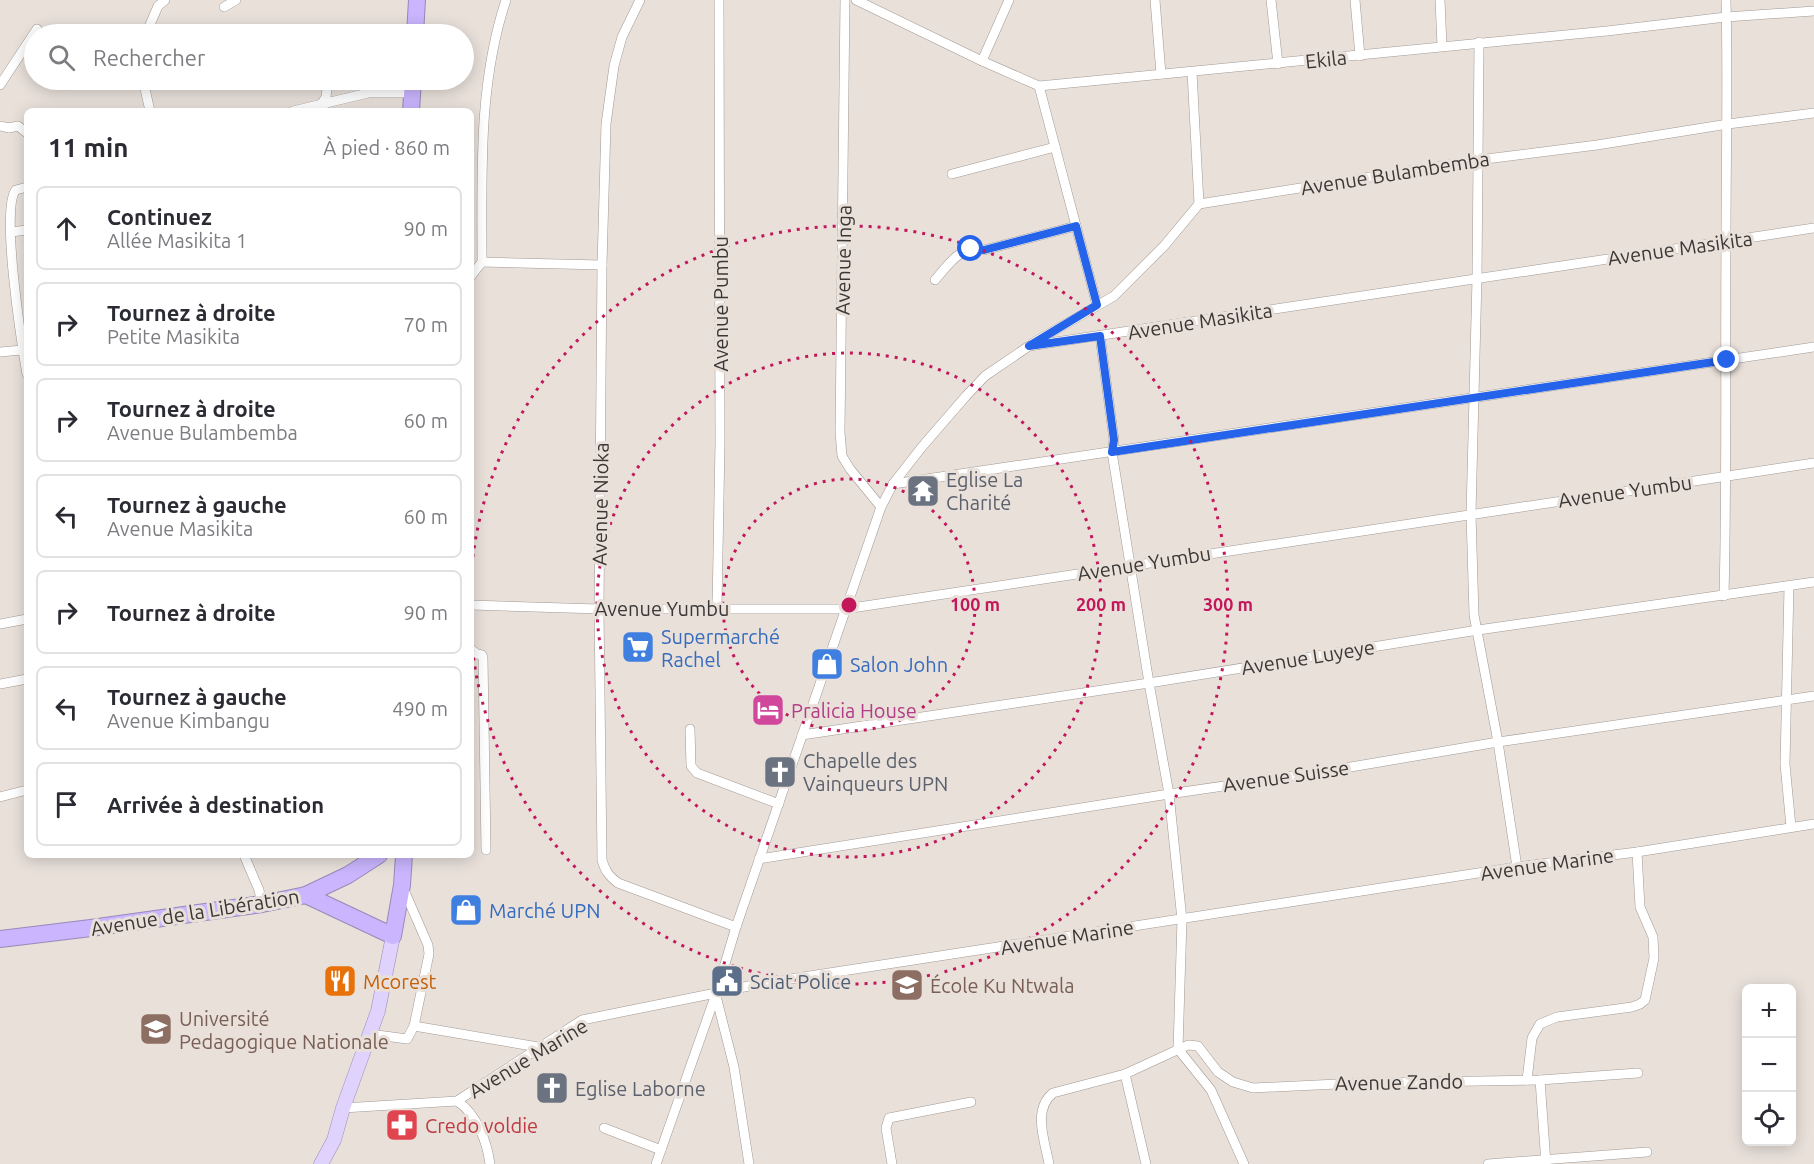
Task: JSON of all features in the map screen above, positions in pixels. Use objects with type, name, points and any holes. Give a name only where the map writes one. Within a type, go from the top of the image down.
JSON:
[{"type":"highway","points":[[416,24],[417,0]]},
{"type":"highway","points":[[411,108],[412,90]]},
{"type":"highway","name":"Avenue de la Libération","points":[[0,939],[262,904],[306,895],[348,875],[375,858]]},
{"type":"highway","points":[[306,895],[393,936],[402,885],[404,858]]},
{"type":"main road","points":[[321,1164],[334,1140],[370,1034],[385,982],[393,936]]},
{"type":"street","points":[[150,24],[158,6],[165,0]]},
{"type":"street","points":[[224,7],[236,0]]},
{"type":"street","points":[[474,272],[482,262],[483,138],[488,76],[498,24],[506,0]]},
{"type":"street","name":"Avenue Nioka","points":[[640,0],[622,38],[610,88],[606,124],[602,265],[599,609],[602,860],[604,869],[618,883],[736,927]]},
{"type":"street","name":"Avenue Pumbu","points":[[717,608],[720,443],[719,0]]},
{"type":"street","name":"Avenue Inga","points":[[844,0],[840,432],[842,456],[881,507]]},
{"type":"street","name":"Ekila","points":[[856,0],[1039,86],[1360,56],[1726,17],[1814,11]]},
{"type":"street","points":[[982,61],[1009,0]]},
{"type":"street","points":[[1155,0],[1161,74]]},
{"type":"street","points":[[1271,0],[1278,64]]},
{"type":"street","points":[[1355,0],[1360,56]]},
{"type":"street","points":[[1440,0],[1442,46]]},
{"type":"street","points":[[1724,596],[1727,476],[1726,0]]},
{"type":"street","points":[[1479,42],[1472,514],[1474,615],[1498,742],[1517,867]]},
{"type":"street","points":[[0,85],[24,49]]},
{"type":"street","points":[[1029,346],[1114,296],[1138,273],[1199,204],[1192,72]]},
{"type":"street","points":[[1039,86],[1097,305]]},
{"type":"street","points":[[145,90],[149,108]]},
{"type":"street","points":[[323,107],[327,90]]},
{"type":"street","points":[[323,107],[368,93],[387,90]]},
{"type":"street","name":"Avenue Bulambemba","points":[[1199,204],[1478,160],[1597,145],[1728,123],[1814,113]]},
{"type":"street","points":[[0,126],[9,128],[18,126],[24,131]]},
{"type":"street","points":[[952,174],[1055,147]]},
{"type":"street","points":[[24,188],[16,190],[11,196],[11,265],[24,360]]},
{"type":"street","points":[[935,280],[963,251],[984,250],[1076,226]]},
{"type":"street","name":"Avenue Masikita","points":[[656,1164],[881,507],[893,484],[921,448],[985,376],[1029,346],[1814,228]]},
{"type":"street","points":[[11,232],[24,230]]},
{"type":"street","points":[[482,262],[602,265]]},
{"type":"street","points":[[1100,336],[1114,440],[1112,452],[1169,794],[1182,920],[1178,1049],[1211,1090],[1244,1164]]},
{"type":"street","points":[[893,484],[1814,346]]},
{"type":"street","points":[[0,352],[22,350]]},
{"type":"street","name":"Avenue Yumbu","points":[[474,605],[599,609],[845,609],[1814,463]]},
{"type":"street","name":"Avenue Luyeye","points":[[802,735],[1149,683],[1478,630],[1814,582]]},
{"type":"street","points":[[1789,586],[1785,764],[1791,827]]},
{"type":"street","points":[[0,624],[24,620]]},
{"type":"street","points":[[474,651],[483,658],[486,850]]},
{"type":"street","points":[[0,684],[24,680]]},
{"type":"street","name":"Avenue Suisse","points":[[759,859],[1333,770],[1498,742],[1814,696]]},
{"type":"street","points":[[690,729],[691,766],[698,773],[778,804]]},
{"type":"street","points":[[0,797],[24,791]]},
{"type":"street","name":"Avenue Marine","points":[[343,1108],[457,1101],[582,1020],[758,984],[1517,867],[1638,852],[1791,827],[1813,827]]},
{"type":"street","points":[[1527,1080],[1532,1038],[1540,1024],[1557,1017],[1632,1007],[1640,1005],[1645,1000],[1654,958],[1653,937],[1640,907],[1638,852]]},
{"type":"street","points":[[245,858],[259,890],[262,904]]},
{"type":"street","points":[[370,1034],[406,1039],[414,1026],[429,954],[428,945],[402,885]]},
{"type":"street","points":[[716,994],[734,1067],[748,1164]]},
{"type":"street","points":[[414,1026],[538,1047]]},
{"type":"street","name":"Avenue Zando","points":[[1178,1049],[1188,1045],[1198,1046],[1218,1072],[1233,1082],[1253,1088],[1358,1083],[1540,1080],[1638,1073]]},
{"type":"street","points":[[1049,1164],[1041,1122],[1041,1112],[1046,1098],[1053,1093],[1125,1074],[1178,1049]]},
{"type":"street","points":[[1125,1074],[1146,1164]]},
{"type":"street","points":[[1540,1080],[1546,1162]]},
{"type":"street","points":[[457,1101],[464,1105],[483,1135],[490,1164]]},
{"type":"street","points":[[892,1164],[886,1128],[889,1118],[971,1102]]},
{"type":"street","points":[[604,1128],[661,1150]]},
{"type":"street","points":[[1488,1164],[1546,1162],[1647,1152]]},
{"type":"place","name":"Eglise La Charité","points":[[923,491]]},
{"type":"place","name":"Supermarché Rachel","points":[[638,647]]},
{"type":"place","name":"Salon John","points":[[827,664]]},
{"type":"place","name":"Pralicia House","points":[[768,710]]},
{"type":"place","name":"Chapelle des Vainqueurs UPN","points":[[780,772]]},
{"type":"place","name":"Marché UPN","points":[[466,910]]},
{"type":"place","name":"Mcorest","points":[[340,981]]},
{"type":"place","name":"Sciat Police","points":[[727,981]]},
{"type":"place","name":"École Ku Ntwala","points":[[907,985]]},
{"type":"place","name":"Université Pedagogique Nationale","points":[[156,1029]]},
{"type":"place","name":"Eglise Laborne","points":[[552,1088]]},
{"type":"place","name":"Credo voldie","points":[[402,1125]]},
{"type":"route","points":[[971,249],[984,250],[1076,226],[1097,305],[1029,346],[1100,336],[1114,440],[1112,452],[1727,360]]}]
